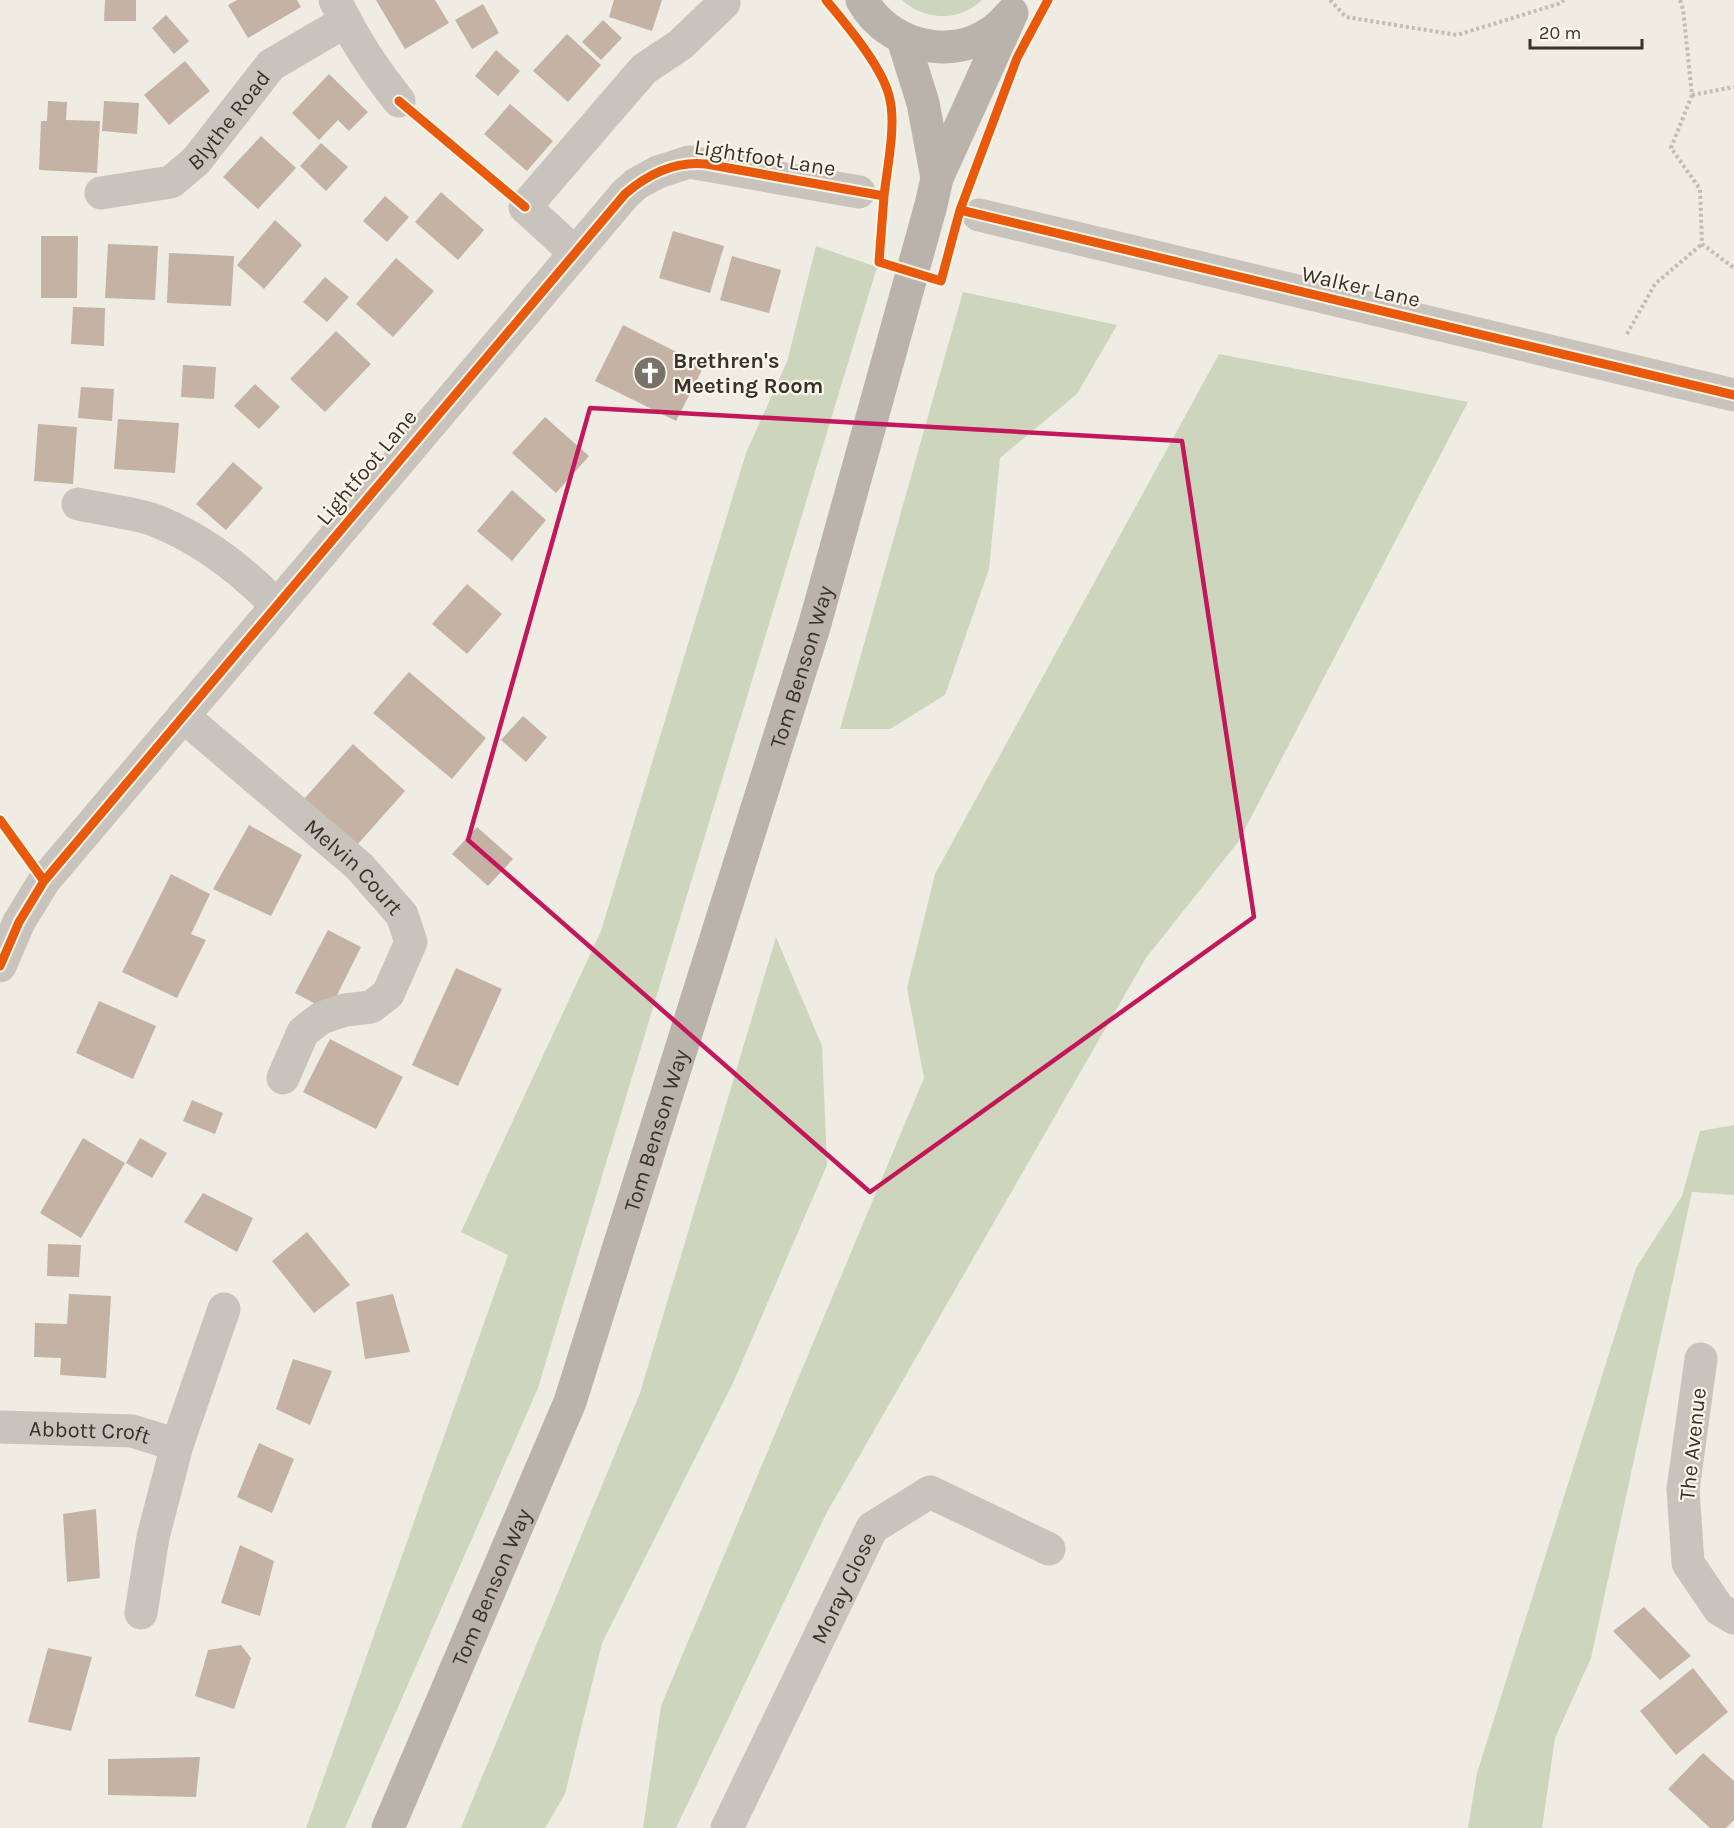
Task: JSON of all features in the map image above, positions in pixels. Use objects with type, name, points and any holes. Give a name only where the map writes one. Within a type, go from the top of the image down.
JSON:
[{"type":"main road","points":[[863,1],[876,20],[903,39],[924,46],[957,47],[987,35],[1005,22],[1016,7]]},
{"type":"main road","points":[[934,191],[1016,7]]},
{"type":"main road","points":[[903,39],[923,103],[934,191]]},
{"type":"main road","name":"Tom Benson Way","points":[[388,1828],[570,1401],[814,627],[934,191]]},
{"type":"street","points":[[574,252],[525,207],[644,69],[680,45],[724,3]]},
{"type":"street","name":"Blythe Road","points":[[101,194],[171,182],[196,161],[271,65],[340,11],[382,80],[399,101]]},
{"type":"street","name":"Lightfoot Lane","points":[[0,966],[19,922],[44,880],[574,252],[636,184],[658,172],[688,162],[859,192]]},
{"type":"street","name":"Walker Lane","points":[[979,215],[1734,395]]},
{"type":"street","points":[[78,504],[158,521],[202,544],[255,583],[276,605]]},
{"type":"street","name":"Melvin Court","points":[[183,716],[359,866],[402,915],[411,942],[388,994],[371,1006],[345,1010],[321,1018],[303,1032],[283,1078]]},
{"type":"street","name":"Abbott Croft","points":[[141,1614],[153,1537],[177,1445],[224,1309]]},
{"type":"street","name":"The Avenue","points":[[1701,1359],[1683,1489],[1688,1563],[1719,1609],[1734,1618]]},
{"type":"street","name":"Abbott Croft","points":[[0,1427],[132,1431],[177,1445]]},
{"type":"street","name":"Moray Close","points":[[727,1828],[872,1528],[930,1492],[1048,1549]]},
{"type":"path","points":[[1330,0],[1346,17],[1457,36],[1558,4],[1564,0]]},
{"type":"path","points":[[1680,0],[1683,9],[1692,94],[1671,148],[1700,189],[1702,244]]},
{"type":"path","points":[[1692,94],[1734,87]]},
{"type":"path","points":[[1702,244],[1734,268]]},
{"type":"path","points":[[1610,365],[1655,284],[1702,244]]},
{"type":"highlighted area","points":[[590,408],[1182,441],[1254,917],[870,1192],[468,840]]},
{"type":"green space","points":[[902,0],[982,0],[963,12],[942,16],[921,12]]},
{"type":"green space","points":[[816,246],[877,267],[538,1388],[345,1828],[306,1828],[508,1255],[461,1232],[601,931],[746,453],[787,362]]},
{"type":"green space","points":[[963,292],[1117,325],[1077,394],[1000,458],[989,569],[945,695],[890,729],[840,729]]},
{"type":"green space","points":[[1219,354],[1468,402],[1238,842],[1146,958],[826,1514],[676,1828],[643,1828],[661,1706],[924,1078],[907,988],[935,874]]},
{"type":"green space","points":[[776,937],[822,1046],[827,1165],[733,1383],[602,1643],[565,1794],[545,1828],[461,1828],[640,1393]]},
{"type":"green space","points":[[1734,1125],[1734,1195],[1692,1192],[1591,1658],[1555,1738],[1542,1828],[1468,1828],[1477,1773],[1636,1268],[1682,1196],[1700,1131]]},
{"type":"building","points":[[105,0],[136,0],[136,21],[104,21]]},
{"type":"building","points":[[237,0],[297,0],[301,7],[248,38],[228,5]]},
{"type":"building","points":[[376,0],[435,0],[449,23],[405,49]]},
{"type":"building","points":[[614,0],[662,0],[652,31],[609,17]]},
{"type":"building","points":[[483,4],[499,33],[472,49],[455,20]]},
{"type":"building","points":[[166,15],[189,41],[174,54],[152,28]]},
{"type":"building","points":[[603,20],[622,38],[601,60],[582,42]]},
{"type":"building","points":[[567,34],[601,65],[568,102],[533,71]]},
{"type":"building","points":[[496,50],[520,71],[498,96],[475,76]]},
{"type":"building","points":[[185,61],[210,91],[169,125],[144,95]]},
{"type":"building","points":[[329,74],[368,112],[349,131],[338,120],[319,140],[292,113]]},
{"type":"building","points":[[48,101],[67,102],[66,120],[100,121],[97,173],[39,170],[41,121],[47,121]]},
{"type":"building","points":[[104,101],[139,103],[137,134],[102,131]]},
{"type":"building","points":[[510,104],[553,141],[527,171],[484,134]]},
{"type":"building","points":[[261,136],[296,168],[258,209],[223,177]]},
{"type":"building","points":[[321,143],[348,167],[326,191],[300,166]]},
{"type":"building","points":[[441,192],[484,230],[458,260],[415,222]]},
{"type":"building","points":[[385,196],[409,217],[387,242],[363,221]]},
{"type":"building","points":[[275,220],[302,245],[264,289],[237,265]]},
{"type":"building","points":[[673,231],[724,246],[710,293],[659,278]]},
{"type":"building","points":[[41,236],[78,236],[77,298],[41,298]]},
{"type":"building","points":[[108,244],[158,246],[155,300],[105,298]]},
{"type":"building","points":[[169,253],[234,256],[231,306],[167,303]]},
{"type":"building","points":[[732,256],[781,270],[769,313],[720,300]]},
{"type":"building","points":[[396,258],[434,291],[393,337],[356,304]]},
{"type":"building","points":[[325,277],[349,297],[327,322],[303,302]]},
{"type":"building","points":[[73,307],[105,308],[104,346],[71,344]]},
{"type":"building","points":[[623,325],[704,366],[676,421],[595,381]]},
{"type":"building","points":[[336,331],[371,364],[325,412],[290,379]]},
{"type":"building","points":[[183,365],[216,367],[214,399],[181,397]]},
{"type":"building","points":[[255,384],[280,407],[259,429],[234,406]]},
{"type":"building","points":[[81,387],[114,389],[112,421],[78,418]]},
{"type":"building","points":[[545,417],[589,456],[556,493],[512,453]]},
{"type":"building","points":[[118,419],[179,423],[175,473],[114,469]]},
{"type":"building","points":[[38,424],[77,427],[73,484],[34,481]]},
{"type":"building","points":[[233,462],[263,488],[226,530],[196,504]]},
{"type":"building","points":[[512,490],[546,520],[512,561],[477,531]]},
{"type":"building","points":[[467,584],[502,614],[467,654],[432,624]]},
{"type":"building","points":[[409,672],[486,738],[452,779],[373,713]]},
{"type":"building","points":[[523,716],[547,737],[526,762],[501,740]]},
{"type":"building","points":[[353,744],[405,791],[357,845],[304,799]]},
{"type":"building","points":[[249,825],[302,855],[271,916],[213,889]]},
{"type":"building","points":[[477,827],[513,859],[488,886],[452,854]]},
{"type":"building","points":[[171,874],[210,894],[191,934],[206,940],[177,998],[122,972]]},
{"type":"building","points":[[328,930],[361,947],[329,1011],[295,993]]},
{"type":"building","points":[[456,968],[502,989],[458,1086],[412,1065]]},
{"type":"building","points":[[99,1001],[156,1026],[133,1079],[76,1053]]},
{"type":"building","points":[[330,1039],[403,1077],[376,1129],[303,1092]]},
{"type":"building","points":[[192,1100],[223,1113],[215,1134],[183,1121]]},
{"type":"building","points":[[83,1138],[125,1163],[81,1238],[40,1213]]},
{"type":"building","points":[[140,1138],[167,1153],[152,1178],[126,1163]]},
{"type":"building","points":[[203,1193],[253,1218],[237,1252],[184,1222]]},
{"type":"building","points":[[307,1232],[350,1285],[314,1313],[272,1261]]},
{"type":"building","points":[[48,1244],[81,1245],[79,1277],[47,1276]]},
{"type":"building","points":[[69,1294],[111,1296],[106,1378],[60,1375],[61,1358],[34,1357],[35,1323],[67,1324]]},
{"type":"building","points":[[393,1294],[410,1352],[365,1359],[356,1302]]},
{"type":"building","points":[[293,1359],[332,1371],[310,1425],[276,1409]]},
{"type":"building","points":[[259,1443],[294,1459],[272,1513],[237,1497]]},
{"type":"building","points":[[96,1509],[100,1578],[67,1582],[63,1514]]},
{"type":"building","points":[[240,1545],[274,1561],[260,1616],[221,1603]]},
{"type":"building","points":[[1644,1607],[1691,1656],[1660,1680],[1613,1631]]},
{"type":"building","points":[[241,1645],[251,1658],[234,1709],[195,1696],[208,1650]]},
{"type":"building","points":[[48,1648],[92,1657],[71,1731],[28,1722]]},
{"type":"building","points":[[1693,1668],[1728,1712],[1676,1755],[1640,1711]]},
{"type":"building","points":[[1703,1753],[1734,1781],[1734,1820],[1726,1828],[1710,1828],[1668,1789]]},
{"type":"building","points":[[200,1757],[196,1797],[108,1795],[108,1759]]},
{"type":"cycle path","points":[[826,0],[864,48],[887,88],[892,122],[884,196]]},
{"type":"cycle path","points":[[960,210],[1017,58],[1048,0]]},
{"type":"cycle path","points":[[399,101],[525,207]]},
{"type":"cycle path","points":[[0,966],[19,922],[44,881],[625,194],[643,180],[662,170],[684,165],[706,164],[884,196],[879,262],[941,281],[960,210],[1734,395]]},
{"type":"cycle path","points":[[0,820],[44,881]]},
{"type":"place","name":"Brethren's Meeting Room","points":[[650,373]]}]
